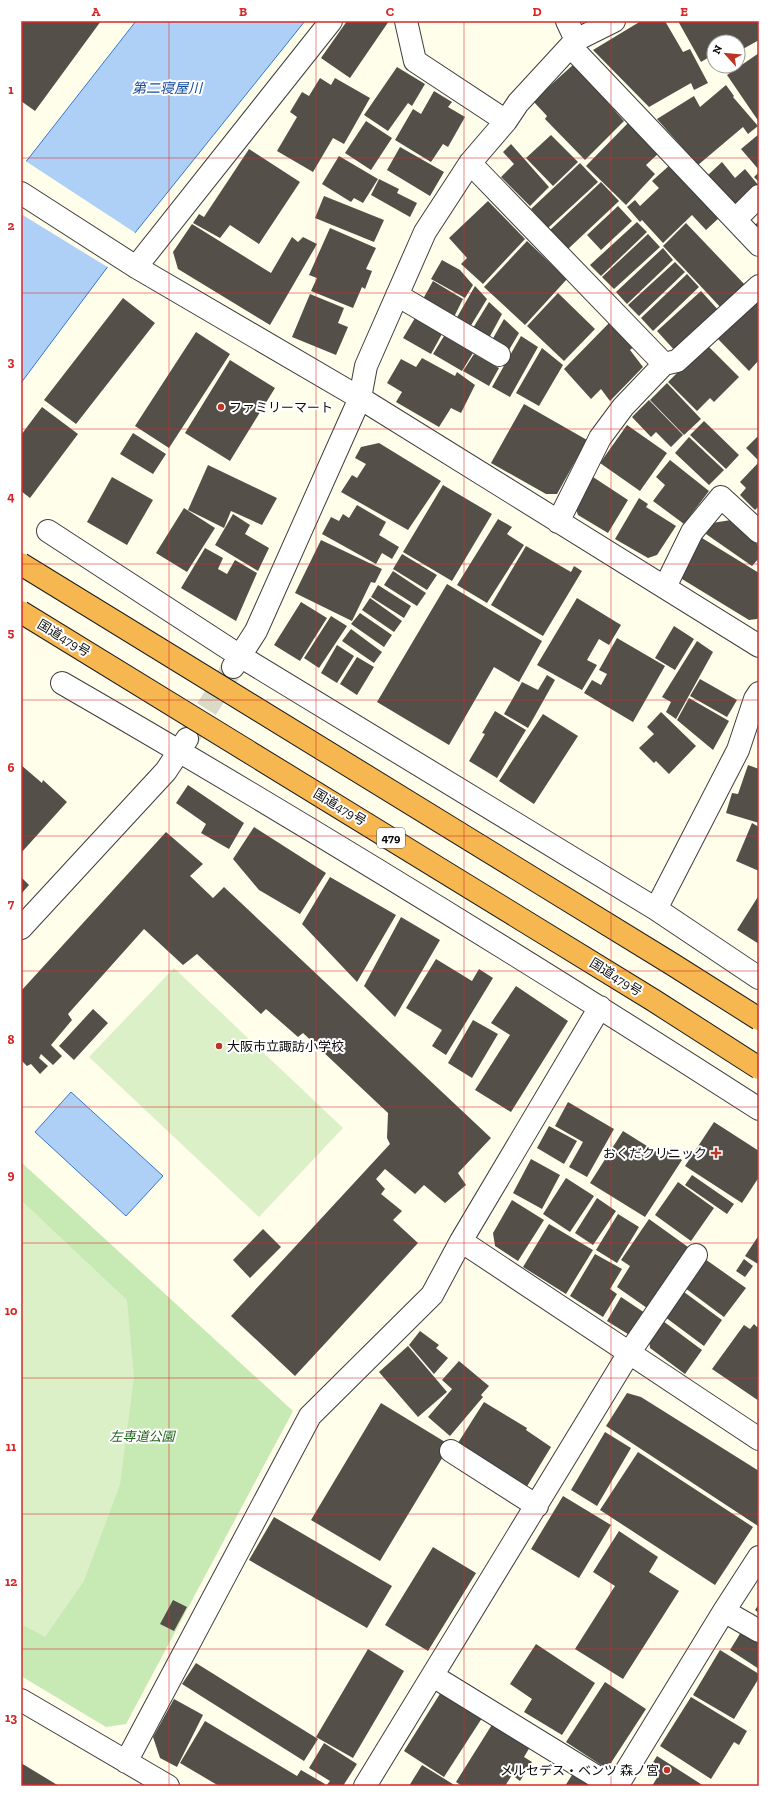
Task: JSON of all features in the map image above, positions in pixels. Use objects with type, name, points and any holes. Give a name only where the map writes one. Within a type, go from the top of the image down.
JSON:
[{"type":"highway","points":[[21,564],[666,960],[759,1019]]},
{"type":"highway","name":"国道479号","points":[[21,612],[612,975],[759,1068]]},
{"type":"street","points":[[131,263],[331,21]]},
{"type":"street","points":[[406,21],[415,60],[506,121]]},
{"type":"street","points":[[237,661],[256,630],[360,398],[366,366],[424,232],[470,163],[506,121],[518,103],[571,36],[614,21]]},
{"type":"street","points":[[571,36],[759,245]]},
{"type":"street","points":[[470,163],[664,364]]},
{"type":"street","points":[[21,193],[131,263],[360,398],[759,646]]},
{"type":"street","points":[[736,219],[759,196]]},
{"type":"street","points":[[558,522],[600,438],[623,407],[664,364],[677,361],[759,286]]},
{"type":"street","points":[[397,295],[499,355]]},
{"type":"street","points":[[666,587],[692,532],[721,496],[759,532]]},
{"type":"street","points":[[48,531],[237,661],[656,909],[759,978]]},
{"type":"street","points":[[62,683],[184,745],[759,1109]]},
{"type":"street","points":[[656,909],[738,750],[755,699],[759,693]]},
{"type":"street","points":[[21,928],[166,771],[184,745]]},
{"type":"street","points":[[126,1762],[310,1416],[432,1296],[461,1241],[600,1007]]},
{"type":"street","points":[[461,1241],[759,1439]]},
{"type":"street","points":[[365,1786],[629,1353],[696,1255]]},
{"type":"street","points":[[451,1451],[537,1506]]},
{"type":"street","points":[[617,1786],[724,1611],[759,1557]]},
{"type":"street","points":[[724,1611],[759,1631]]},
{"type":"street","points":[[433,1676],[612,1786]]},
{"type":"street","points":[[21,1700],[168,1786]]},
{"type":"green space","points":[[174,968],[343,1128],[259,1217],[89,1057]]},
{"type":"green space","name":"左専道公園","points":[[21,1162],[293,1411],[126,1724],[106,1727],[21,1676]]},
{"type":"green space","points":[[21,1200],[127,1300],[134,1377],[120,1485],[84,1581],[45,1637],[21,1624]]},
{"type":"water","name":"第二寝屋川","points":[[136,21],[305,21],[106,269],[21,383],[21,168]]},
{"type":"water","points":[[71,1092],[163,1176],[126,1216],[35,1132]]},
{"type":"pier","points":[[24,160],[137,234],[109,268],[21,214],[21,165]]},
{"type":"building","points":[[21,21],[101,21],[35,111],[21,101]]},
{"type":"building","points":[[347,21],[389,21],[350,78],[321,58]]},
{"type":"building","points":[[641,21],[665,21],[683,52],[690,49],[708,83],[694,90],[691,83],[649,107],[593,50]]},
{"type":"building","points":[[678,21],[759,21],[759,40],[746,47],[746,34],[706,34],[706,59],[701,62]]},
{"type":"building","points":[[759,53],[759,122],[727,75],[746,74],[746,62]]},
{"type":"building","points":[[574,64],[624,121],[585,160],[545,119],[547,116],[533,101]]},
{"type":"building","points":[[397,67],[425,84],[412,106],[408,103],[388,131],[364,115]]},
{"type":"building","points":[[320,78],[331,85],[335,78],[370,98],[344,144],[333,138],[313,172],[277,151],[297,117],[290,112],[302,92],[309,96]]},
{"type":"building","points":[[726,85],[734,96],[733,97],[758,126],[748,134],[743,127],[698,165],[657,119],[694,96],[700,107]]},
{"type":"building","points":[[434,91],[452,102],[448,107],[465,117],[448,147],[443,144],[431,162],[395,140],[413,109],[421,114]]},
{"type":"building","points":[[366,121],[392,138],[371,170],[345,153]]},
{"type":"building","points":[[629,122],[660,152],[646,165],[655,174],[626,205],[586,166]]},
{"type":"building","points":[[759,134],[759,170],[741,149]]},
{"type":"building","points":[[551,135],[578,162],[553,186],[526,158]]},
{"type":"building","points":[[511,144],[549,187],[530,206],[501,177],[514,164],[503,152]]},
{"type":"building","points":[[400,147],[444,172],[430,196],[387,170]]},
{"type":"building","points":[[249,149],[300,182],[259,244],[230,225],[220,238],[193,223],[199,214],[204,217]]},
{"type":"building","points":[[339,156],[378,179],[363,203],[354,198],[351,202],[322,184]]},
{"type":"building","points":[[722,162],[735,178],[745,169],[759,186],[737,208],[708,175]]},
{"type":"building","points":[[580,163],[598,182],[548,228],[531,209]]},
{"type":"building","points":[[671,164],[720,217],[706,230],[692,215],[663,243],[642,220],[640,222],[627,207],[635,200],[640,206],[659,188],[652,181]]},
{"type":"building","points":[[759,172],[759,182],[754,177]]},
{"type":"building","points":[[379,179],[399,189],[397,193],[417,203],[410,217],[371,195]]},
{"type":"building","points":[[601,182],[619,201],[568,249],[550,230]]},
{"type":"building","points":[[324,196],[384,220],[374,242],[315,218]]},
{"type":"building","points":[[488,201],[525,239],[483,284],[461,264],[467,258],[449,238]]},
{"type":"building","points":[[618,206],[632,221],[601,250],[587,235]]},
{"type":"building","points":[[759,221],[759,230],[754,226]]},
{"type":"building","points":[[637,222],[647,232],[601,276],[590,265]]},
{"type":"building","points":[[686,223],[747,287],[723,310],[663,246]]},
{"type":"building","points":[[192,224],[271,273],[292,237],[298,242],[303,237],[317,244],[270,325],[178,269],[173,252]]},
{"type":"building","points":[[330,228],[376,248],[366,269],[372,271],[365,289],[362,287],[353,308],[311,291],[317,278],[309,275]]},
{"type":"building","points":[[648,234],[660,247],[614,289],[602,277]]},
{"type":"building","points":[[527,241],[567,279],[525,325],[484,287]]},
{"type":"building","points":[[663,248],[673,260],[627,304],[616,292]]},
{"type":"building","points":[[442,260],[460,270],[473,285],[465,298],[431,279]]},
{"type":"building","points":[[675,262],[685,272],[639,316],[628,305]]},
{"type":"building","points":[[687,274],[699,287],[653,331],[641,318]]},
{"type":"building","points":[[433,281],[463,299],[454,317],[423,299]]},
{"type":"building","points":[[475,286],[487,299],[470,327],[456,319]]},
{"type":"building","points":[[701,291],[720,312],[677,353],[657,331]]},
{"type":"building","points":[[558,293],[595,329],[564,361],[527,326]]},
{"type":"building","points":[[310,294],[344,308],[338,323],[348,327],[336,355],[292,337]]},
{"type":"building","points":[[123,298],[155,323],[76,424],[44,400]]},
{"type":"building","points":[[759,301],[759,360],[749,371],[718,339]]},
{"type":"building","points":[[489,302],[502,314],[489,338],[473,328]]},
{"type":"building","points":[[415,318],[442,334],[431,354],[403,338]]},
{"type":"building","points":[[504,319],[519,333],[509,350],[492,340]]},
{"type":"building","points":[[610,322],[635,346],[630,350],[643,367],[610,401],[601,389],[591,399],[564,369]]},
{"type":"building","points":[[196,332],[230,354],[169,448],[135,426]]},
{"type":"building","points":[[444,336],[473,353],[462,371],[433,354]]},
{"type":"building","points":[[521,336],[538,347],[510,397],[492,387]]},
{"type":"building","points":[[706,344],[739,377],[714,402],[710,398],[697,411],[668,382]]},
{"type":"building","points":[[542,348],[563,365],[539,406],[516,393]]},
{"type":"building","points":[[474,354],[499,368],[489,386],[463,371]]},
{"type":"building","points":[[422,358],[455,376],[457,372],[475,385],[461,413],[451,408],[439,427],[396,402],[402,392],[387,383],[401,359],[416,367]]},
{"type":"building","points":[[230,360],[275,388],[230,461],[185,433]]},
{"type":"building","points":[[667,383],[701,419],[684,435],[650,400]]},
{"type":"building","points":[[649,400],[683,435],[671,447],[656,432],[651,437],[632,417]]},
{"type":"building","points":[[524,404],[587,440],[557,494],[546,494],[491,463]]},
{"type":"building","points":[[42,407],[78,434],[30,498],[21,491],[21,435]]},
{"type":"building","points":[[704,421],[739,455],[726,469],[690,435]]},
{"type":"building","points":[[627,425],[667,453],[640,491],[600,463]]},
{"type":"building","points":[[133,433],[166,454],[153,474],[120,454]]},
{"type":"building","points":[[759,435],[759,461],[746,448]]},
{"type":"building","points":[[689,437],[724,470],[709,485],[675,453]]},
{"type":"building","points":[[379,443],[441,481],[408,530],[341,492],[352,475],[357,478],[366,464],[355,458],[361,447]]},
{"type":"building","points":[[670,460],[709,491],[684,524],[653,501],[665,485],[656,477]]},
{"type":"building","points":[[758,463],[759,506],[755,510],[740,495],[746,488],[740,482]]},
{"type":"building","points":[[208,465],[277,498],[262,525],[231,511],[224,528],[188,510]]},
{"type":"building","points":[[112,477],[153,500],[127,545],[87,522]]},
{"type":"building","points":[[593,477],[628,500],[608,533],[578,515],[575,506]]},
{"type":"building","points":[[443,485],[492,514],[452,581],[403,552]]},
{"type":"building","points":[[639,498],[648,504],[646,507],[676,526],[657,555],[648,558],[615,539]]},
{"type":"building","points":[[357,505],[386,522],[379,535],[399,547],[392,559],[382,553],[376,564],[322,534],[331,517],[339,521],[343,514],[349,518]]},
{"type":"building","points":[[184,508],[215,528],[187,572],[156,553]]},
{"type":"building","points":[[233,514],[250,525],[245,534],[269,548],[258,571],[215,545]]},
{"type":"building","points":[[498,519],[512,527],[507,534],[524,545],[487,603],[457,585]]},
{"type":"building","points":[[731,520],[759,546],[759,558],[752,566],[706,534],[712,523]]},
{"type":"building","points":[[702,538],[759,573],[759,616],[757,619],[749,620],[682,579],[681,574]]},
{"type":"building","points":[[321,540],[382,569],[375,583],[371,582],[352,621],[295,593]]},
{"type":"building","points":[[526,546],[571,572],[574,566],[582,571],[543,636],[491,605]]},
{"type":"building","points":[[205,548],[223,558],[218,569],[227,574],[235,560],[257,573],[236,621],[181,588]]},
{"type":"building","points":[[402,554],[437,575],[427,590],[393,569]]},
{"type":"building","points":[[393,571],[426,593],[417,606],[384,585]]},
{"type":"building","points":[[447,584],[542,641],[519,682],[494,667],[449,745],[377,702]]},
{"type":"building","points":[[378,585],[411,606],[404,618],[371,597]]},
{"type":"building","points":[[370,598],[402,621],[394,632],[362,610]]},
{"type":"building","points":[[577,598],[621,625],[609,645],[599,639],[587,660],[597,665],[582,690],[537,665]]},
{"type":"building","points":[[301,602],[327,618],[300,661],[274,645]]},
{"type":"building","points":[[360,613],[392,635],[384,647],[351,624]]},
{"type":"building","points":[[331,616],[347,626],[319,668],[304,658]]},
{"type":"building","points":[[674,626],[694,639],[675,670],[655,658]]},
{"type":"building","points":[[351,629],[382,652],[374,663],[342,641]]},
{"type":"building","points":[[617,638],[665,666],[633,722],[584,693],[592,680],[601,685],[607,674],[599,670]]},
{"type":"building","points":[[697,641],[713,652],[676,719],[666,712],[671,702],[662,697]]},
{"type":"building","points":[[337,645],[354,656],[337,683],[321,673]]},
{"type":"building","points":[[357,657],[374,667],[357,695],[340,684]]},
{"type":"building","points":[[547,675],[555,680],[528,728],[504,714],[522,682],[538,690]]},
{"type":"building","points":[[700,679],[737,700],[727,717],[690,696]]},
{"type":"building","points":[[689,698],[729,721],[713,750],[677,720]]},
{"type":"building","points":[[495,711],[526,730],[497,778],[469,761],[485,734],[482,733]]},
{"type":"building","points":[[661,712],[696,746],[669,774],[656,761],[654,763],[639,748],[654,734],[647,727]]},
{"type":"building","points":[[543,714],[578,736],[534,804],[499,781]]},
{"type":"building","points":[[21,765],[42,783],[43,780],[67,802],[21,853]]},
{"type":"building","points":[[748,765],[759,769],[759,823],[726,813],[732,793],[738,794]]},
{"type":"building","points":[[188,785],[244,823],[229,849],[201,833],[206,824],[176,803]]},
{"type":"building","points":[[752,823],[759,827],[759,871],[736,861]]},
{"type":"building","points":[[254,827],[326,873],[300,914],[259,890],[233,859]]},
{"type":"building","points":[[166,832],[203,864],[190,876],[213,898],[224,887],[491,1138],[458,1173],[466,1185],[445,1203],[424,1185],[415,1194],[385,1169],[376,1179],[385,1189],[381,1194],[402,1211],[393,1220],[418,1243],[295,1376],[231,1316],[390,1144],[387,1138],[388,1113],[303,1033],[298,1037],[266,1009],[261,1014],[197,954],[183,965],[144,929],[68,1014],[72,1020],[51,1045],[62,1056],[53,1065],[41,1054],[39,1058],[48,1066],[40,1074],[31,1064],[27,1066],[21,1060],[21,991]]},
{"type":"building","points":[[21,877],[29,885],[21,894]]},
{"type":"building","points":[[330,877],[396,915],[357,982],[302,924]]},
{"type":"building","points":[[759,895],[759,944],[737,930]]},
{"type":"building","points":[[401,917],[440,940],[395,1017],[364,986]]},
{"type":"building","points":[[436,959],[472,981],[479,969],[493,978],[446,1055],[432,1046],[442,1030],[406,1008]]},
{"type":"building","points":[[516,986],[568,1021],[511,1112],[475,1090],[510,1035],[491,1023]]},
{"type":"building","points":[[93,1009],[108,1023],[74,1060],[59,1046]]},
{"type":"building","points":[[473,1020],[498,1034],[472,1078],[448,1063]]},
{"type":"building","points":[[568,1102],[614,1129],[587,1177],[569,1167],[583,1142],[555,1126]]},
{"type":"building","points":[[714,1122],[759,1151],[759,1177],[742,1203],[685,1166]]},
{"type":"building","points":[[549,1126],[577,1141],[564,1164],[537,1148]]},
{"type":"building","points":[[623,1131],[663,1156],[666,1150],[682,1160],[645,1217],[590,1183]]},
{"type":"building","points":[[531,1159],[560,1175],[542,1209],[513,1193]]},
{"type":"building","points":[[692,1175],[734,1204],[727,1214],[685,1185]]},
{"type":"building","points":[[566,1178],[594,1196],[570,1232],[543,1214]]},
{"type":"building","points":[[678,1182],[714,1208],[691,1241],[655,1215]]},
{"type":"building","points":[[597,1198],[616,1211],[593,1245],[575,1233]]},
{"type":"building","points":[[512,1200],[544,1220],[518,1261],[495,1246],[493,1233]]},
{"type":"building","points":[[618,1214],[639,1227],[617,1263],[596,1250]]},
{"type":"building","points":[[649,1219],[688,1247],[647,1308],[617,1287],[630,1266],[621,1260]]},
{"type":"building","points":[[549,1224],[593,1250],[566,1294],[523,1267]]},
{"type":"building","points":[[263,1229],[281,1247],[250,1278],[233,1260]]},
{"type":"building","points":[[759,1235],[759,1263],[758,1264],[745,1256]]},
{"type":"building","points":[[595,1254],[622,1269],[610,1289],[617,1294],[603,1317],[570,1296]]},
{"type":"building","points":[[705,1259],[746,1288],[724,1317],[685,1288]]},
{"type":"building","points":[[744,1259],[753,1266],[745,1277],[736,1271]]},
{"type":"building","points":[[684,1292],[722,1320],[704,1346],[665,1317]]},
{"type":"building","points":[[621,1297],[645,1313],[631,1336],[607,1321]]},
{"type":"building","points":[[663,1321],[702,1350],[685,1374],[650,1348],[649,1340]]},
{"type":"building","points":[[754,1324],[757,1327],[759,1325],[759,1401],[712,1369],[744,1325],[750,1329]]},
{"type":"building","points":[[420,1331],[439,1345],[436,1348],[448,1358],[434,1374],[409,1345]]},
{"type":"building","points":[[408,1346],[447,1392],[418,1417],[379,1372]]},
{"type":"building","points":[[459,1361],[489,1386],[481,1395],[483,1397],[450,1436],[428,1417],[452,1389],[442,1380]]},
{"type":"building","points":[[627,1393],[641,1397],[759,1471],[758,1526],[606,1426]]},
{"type":"building","points":[[484,1402],[527,1428],[526,1430],[551,1447],[526,1488],[456,1446]]},
{"type":"building","points":[[381,1403],[450,1445],[380,1561],[311,1520]]},
{"type":"building","points":[[605,1432],[631,1448],[597,1506],[571,1490]]},
{"type":"building","points":[[638,1452],[753,1527],[715,1585],[600,1510]]},
{"type":"building","points":[[563,1496],[611,1525],[579,1578],[531,1549]]},
{"type":"building","points":[[274,1517],[392,1586],[367,1628],[249,1560]]},
{"type":"building","points":[[619,1531],[658,1557],[649,1572],[679,1591],[623,1679],[575,1649],[615,1586],[593,1572]]},
{"type":"building","points":[[433,1547],[476,1573],[428,1651],[385,1625]]},
{"type":"building","points":[[173,1600],[187,1607],[174,1631],[160,1624]]},
{"type":"building","points":[[759,1604],[759,1613],[755,1610]]},
{"type":"building","points":[[741,1632],[759,1643],[759,1669],[730,1650]]},
{"type":"building","points":[[536,1644],[595,1683],[562,1735],[524,1712],[532,1699],[510,1684]]},
{"type":"building","points":[[368,1649],[404,1671],[353,1758],[316,1737]]},
{"type":"building","points":[[720,1650],[759,1674],[759,1678],[734,1719],[693,1695]]},
{"type":"building","points":[[196,1663],[318,1739],[304,1761],[182,1684]]},
{"type":"building","points":[[605,1682],[646,1709],[607,1769],[566,1742]]},
{"type":"building","points":[[443,1689],[484,1715],[444,1777],[404,1751]]},
{"type":"building","points":[[691,1697],[747,1731],[739,1745],[734,1742],[711,1779],[660,1746]]},
{"type":"building","points":[[174,1699],[203,1715],[177,1767],[160,1758],[153,1737]]},
{"type":"building","points":[[205,1721],[297,1776],[301,1770],[325,1784],[324,1786],[219,1786],[180,1763]]},
{"type":"building","points":[[493,1723],[530,1747],[524,1757],[532,1762],[520,1781],[512,1775],[505,1786],[462,1786],[456,1782]]},
{"type":"building","points":[[324,1743],[357,1764],[343,1786],[326,1786],[330,1781],[309,1768]]},
{"type":"building","name":"メルセデス・ベンツ 森ノ宮","points":[[657,1756],[704,1786],[652,1786],[660,1773],[650,1767]]},
{"type":"building","points":[[21,1763],[59,1786],[21,1786]]},
{"type":"building","points":[[422,1765],[456,1786],[409,1786]]},
{"type":"building","points":[[574,1772],[594,1786],[565,1786]]},
{"type":"tunnel","points":[[189,737],[233,667]]},
{"type":"place","name":"ファミリーマート","points":[[221,407]]},
{"type":"place","name":"大阪市立諏訪小学校","points":[[219,1046]]},
{"type":"place","name":"おくだクリニック","points":[[716,1153]]},
{"type":"place","name":"メルセデス・ベンツ 森ノ宮","points":[[667,1770]]}]
